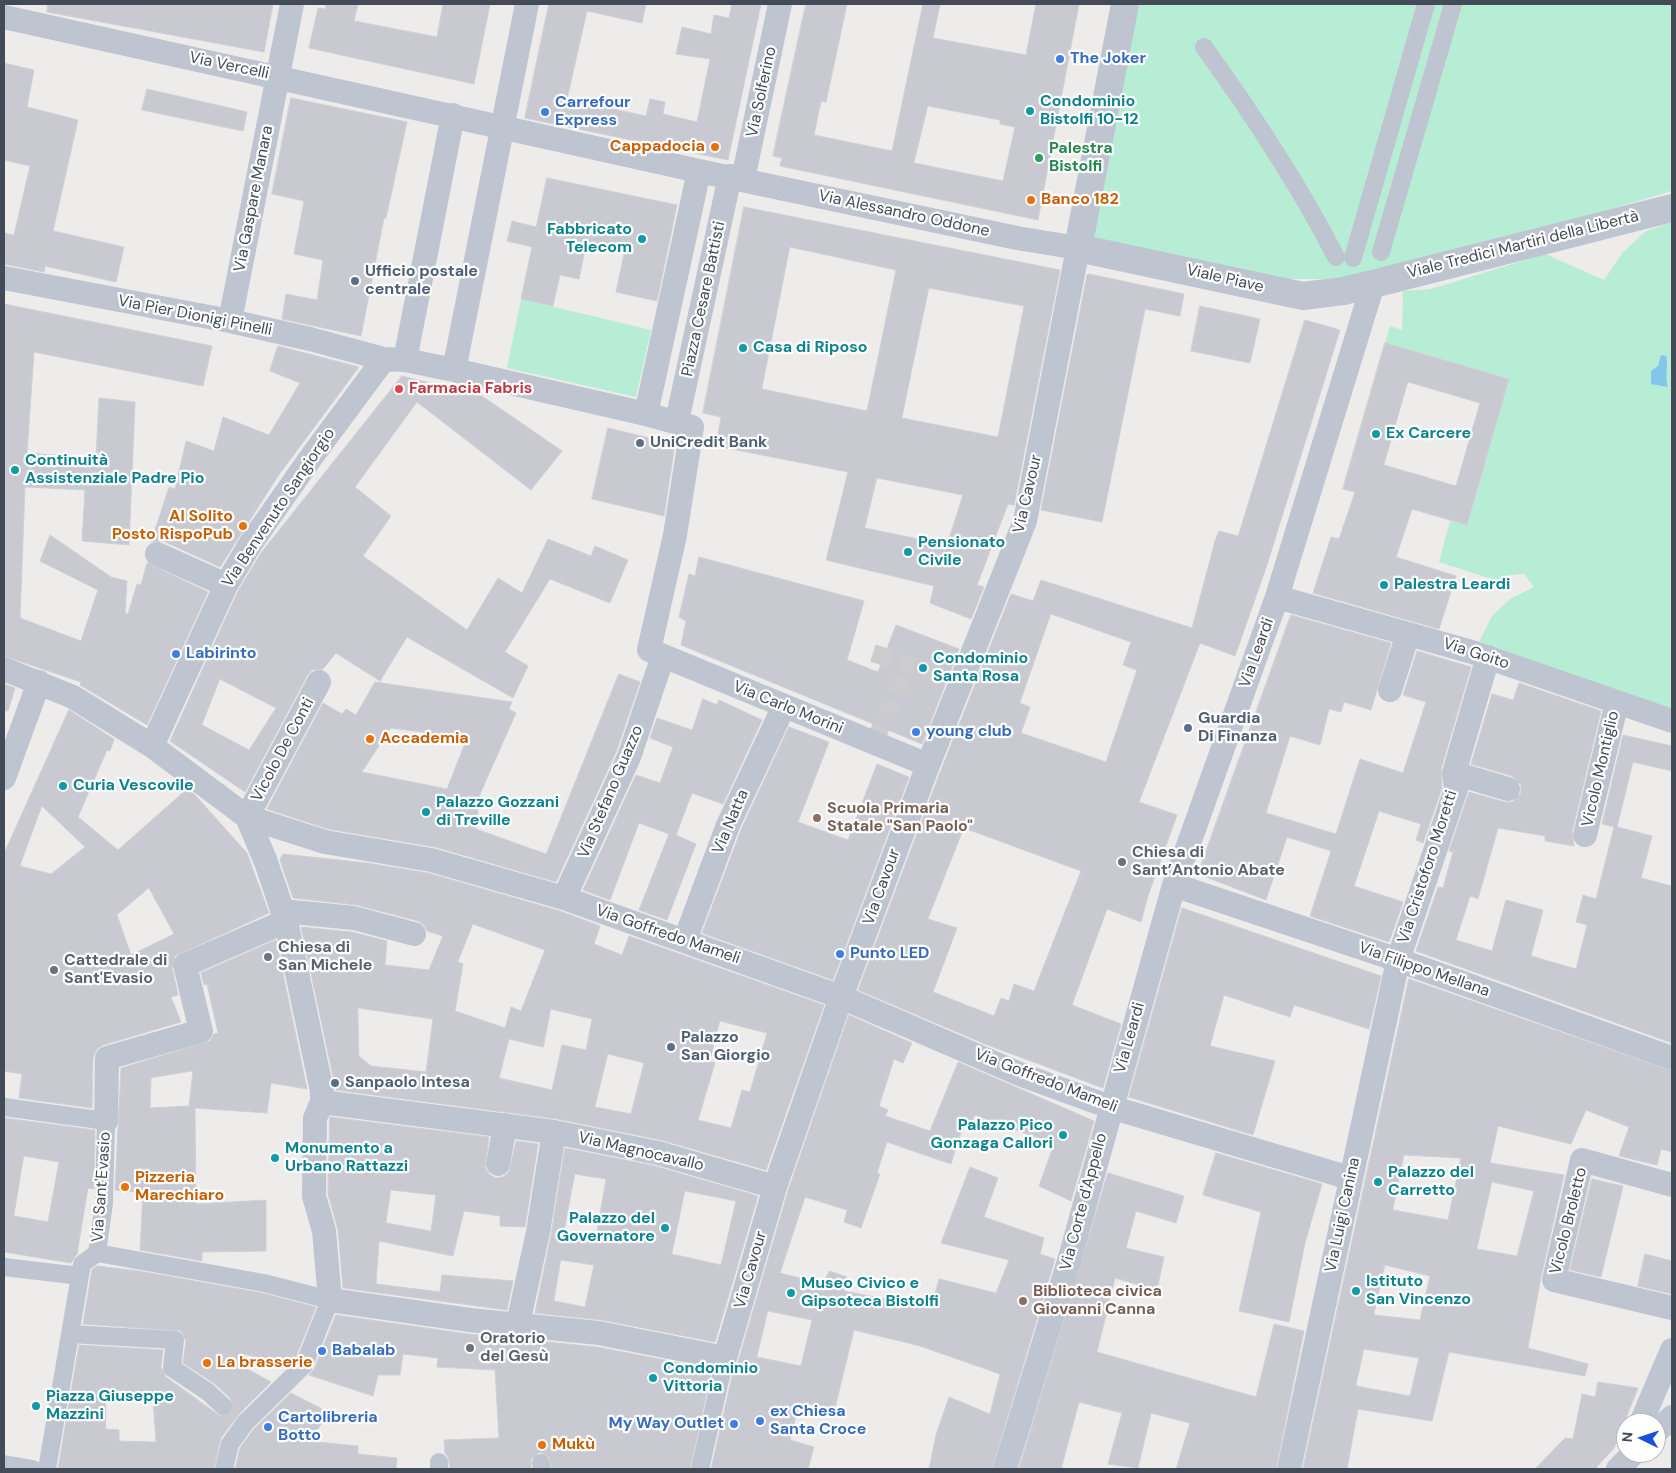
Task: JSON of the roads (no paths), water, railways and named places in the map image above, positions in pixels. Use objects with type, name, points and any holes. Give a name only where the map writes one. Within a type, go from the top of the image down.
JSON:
[{"type":"street","name":"Via Gaspare Manara","points":[[230,321],[292,4]]},
{"type":"street","points":[[454,370],[527,4]]},
{"type":"street","name":"Via Solferino","points":[[737,178],[780,4]]},
{"type":"street","points":[[1078,248],[1125,4]]},
{"type":"street","points":[[1204,47],[1259,124],[1344,257],[1426,4]]},
{"type":"street","points":[[1381,252],[1453,4]]},
{"type":"street","name":"Via Vercelli","points":[[4,17],[453,115]]},
{"type":"street","points":[[677,421],[454,370],[394,360],[453,115],[737,178]]},
{"type":"street","name":"Piazza Cesare Battisti","points":[[646,414],[700,171]]},
{"type":"street","name":"Via Alessandro Oddone","points":[[737,178],[1017,238],[1078,248]]},
{"type":"street","name":"Piazza Cesare Battisti","points":[[677,421],[737,178]]},
{"type":"street","name":"Viale Tredici Martiri della Libertà","points":[[1373,284],[1672,208]]},
{"type":"street","name":"Viale Piave","points":[[1078,248],[1294,295],[1304,296],[1343,291],[1373,284]]},
{"type":"street","name":"Via Cavour","points":[[700,1469],[725,1358],[775,1187],[841,997],[928,765],[1025,521],[1078,248]]},
{"type":"street","name":"Via Pier Dionigi Pinelli","points":[[4,278],[230,321],[394,360]]},
{"type":"street","name":"Via Leardi","points":[[1110,1107],[1174,885],[1277,597],[1373,284]]},
{"type":"street","name":"Via Benvenuto Sangiorgio","points":[[152,746],[226,585],[251,543],[312,456],[394,360]]},
{"type":"street","name":"Via Stefano Guazzo","points":[[564,898],[629,757],[656,653],[692,427],[677,421]]},
{"type":"street","points":[[157,554],[226,585]]},
{"type":"street","name":"Via Goito","points":[[1277,597],[1488,657],[1672,721]]},
{"type":"street","points":[[1390,690],[1408,634]]},
{"type":"street","name":"Via Carlo Morini","points":[[656,653],[928,765]]},
{"type":"street","name":"Via Cristoforo Moretti","points":[[1398,960],[1456,789],[1454,773],[1488,657]]},
{"type":"street","name":"Via Goffredo Mameli","points":[[4,669],[39,682],[73,698],[152,746],[247,817],[325,842],[431,860],[564,898],[841,997],[1022,1075],[1110,1107],[1350,1178]]},
{"type":"street","points":[[4,778],[39,682]]},
{"type":"street","name":"Vicolo De Conti","points":[[247,817],[319,682]]},
{"type":"street","name":"Vicolo Montiglio","points":[[1585,835],[1617,702]]},
{"type":"street","name":"Via Natta","points":[[685,940],[728,824],[784,706]]},
{"type":"street","points":[[1454,773],[1508,789]]},
{"type":"street","points":[[224,1469],[230,1444],[245,1423],[304,1365],[330,1300],[324,1230],[314,1196],[315,1118],[322,1102],[320,1082],[284,916],[266,862],[247,817]]},
{"type":"street","name":"Via Filippo Mellana","points":[[1174,885],[1398,960],[1672,1058]]},
{"type":"street","points":[[284,916],[354,918],[414,934]]},
{"type":"street","name":"Via Sant'Evasio","points":[[97,1253],[104,1203],[107,1058],[201,1031],[185,964],[284,916]]},
{"type":"street","name":"Via Luigi Canina","points":[[1289,1469],[1398,960]]},
{"type":"street","name":"Via Magnocavallo","points":[[322,1102],[554,1132],[658,1153],[775,1187]]},
{"type":"street","name":"Via Sant'Evasio","points":[[4,1107],[106,1121]]},
{"type":"street","name":"Via Corte d'Appello","points":[[1005,1469],[1069,1261],[1110,1107]]},
{"type":"street","points":[[498,1164],[505,1125]]},
{"type":"street","points":[[518,1324],[538,1232],[554,1132]]},
{"type":"street","name":"Vicolo Broletto","points":[[1672,1184],[1582,1160],[1554,1280],[1672,1308]]},
{"type":"street","points":[[47,1469],[82,1264],[97,1253],[264,1283],[330,1300],[393,1310],[599,1333],[725,1358]]},
{"type":"street","points":[[4,1268],[80,1276]]},
{"type":"street","points":[[70,1334],[175,1340],[172,1368],[208,1392],[224,1406]]},
{"type":"street","points":[[1644,1413],[1672,1350]]},
{"type":"street","points":[[4,1464],[33,1469]]},
{"type":"water","points":[[1661,355],[1666,356],[1667,359],[1666,379],[1668,387],[1651,384],[1651,371],[1658,366]]},
{"type":"tunnel","points":[[873,653],[961,682]]},
{"type":"tunnel","points":[[874,743],[908,665]]},
{"type":"tunnel","points":[[223,1406],[245,1423]]},
{"type":"place","name":"The Joker","points":[[1060,59]]},
{"type":"place","name":"Condominio Bistolfi 10-12","points":[[1030,111]]},
{"type":"place","name":"Carrefour Express","points":[[545,112]]},
{"type":"place","name":"Cappadocia","points":[[715,147]]},
{"type":"place","name":"Palestra Bistolfi","points":[[1039,158]]},
{"type":"place","name":"Banco 182","points":[[1031,200]]},
{"type":"place","name":"Fabbricato Telecom","points":[[642,239]]},
{"type":"place","name":"Ufficio postale centrale","points":[[355,281]]},
{"type":"place","name":"Casa di Riposo","points":[[743,348]]},
{"type":"place","name":"Farmacia Fabris","points":[[399,389]]},
{"type":"place","name":"Ex Carcere","points":[[1376,434]]},
{"type":"place","name":"UniCredit Bank","points":[[640,443]]},
{"type":"place","name":"Continuità Assistenziale Padre Pio","points":[[15,470]]},
{"type":"place","name":"Al Solito Posto RispoPub","points":[[243,526]]},
{"type":"place","name":"Pensionato Civile","points":[[908,552]]},
{"type":"place","name":"Palestra Leardi","points":[[1384,585]]},
{"type":"place","name":"Labirinto","points":[[176,654]]},
{"type":"place","name":"Condominio Santa Rosa","points":[[923,668]]},
{"type":"place","name":"Guardia Di Finanza","points":[[1188,728]]},
{"type":"place","name":"young club","points":[[916,732]]},
{"type":"place","name":"Accademia","points":[[370,739]]},
{"type":"place","name":"Curia Vescovile","points":[[63,786]]},
{"type":"place","name":"Palazzo Gozzani di Treville","points":[[426,812]]},
{"type":"place","name":"Scuola Primaria Statale \"San Paolo\"","points":[[817,818]]},
{"type":"place","name":"Chiesa di Sant’Antonio Abate","points":[[1122,862]]},
{"type":"place","name":"Punto LED","points":[[840,954]]},
{"type":"place","name":"Chiesa di San Michele","points":[[268,957]]},
{"type":"place","name":"Cattedrale di Sant'Evasio","points":[[54,970]]},
{"type":"place","name":"Palazzo San Giorgio","points":[[671,1047]]},
{"type":"place","name":"Sanpaolo Intesa","points":[[335,1083]]},
{"type":"place","name":"Palazzo Pico Gonzaga Callori","points":[[1063,1135]]},
{"type":"place","name":"Monumento a Urbano Rattazzi","points":[[275,1158]]},
{"type":"place","name":"Palazzo del Carretto","points":[[1378,1182]]},
{"type":"place","name":"Pizzeria Marechiaro","points":[[125,1187]]},
{"type":"place","name":"Palazzo del Governatore","points":[[665,1228]]},
{"type":"place","name":"Istituto San Vincenzo","points":[[1356,1291]]},
{"type":"place","name":"Museo Civico e Gipsoteca Bistolfi","points":[[791,1293]]},
{"type":"place","name":"Biblioteca civica Giovanni Canna","points":[[1023,1301]]},
{"type":"place","name":"Oratorio del Gesù","points":[[470,1348]]},
{"type":"place","name":"Babalab","points":[[322,1351]]},
{"type":"place","name":"La brasserie","points":[[207,1363]]},
{"type":"place","name":"Condominio Vittoria","points":[[653,1378]]},
{"type":"place","name":"Piazza Giuseppe Mazzini","points":[[36,1406]]},
{"type":"place","name":"ex Chiesa Santa Croce","points":[[760,1421]]},
{"type":"place","name":"My Way Outlet","points":[[734,1424]]},
{"type":"place","name":"Cartolibreria Botto","points":[[268,1427]]},
{"type":"place","name":"Mukù","points":[[542,1445]]}]
